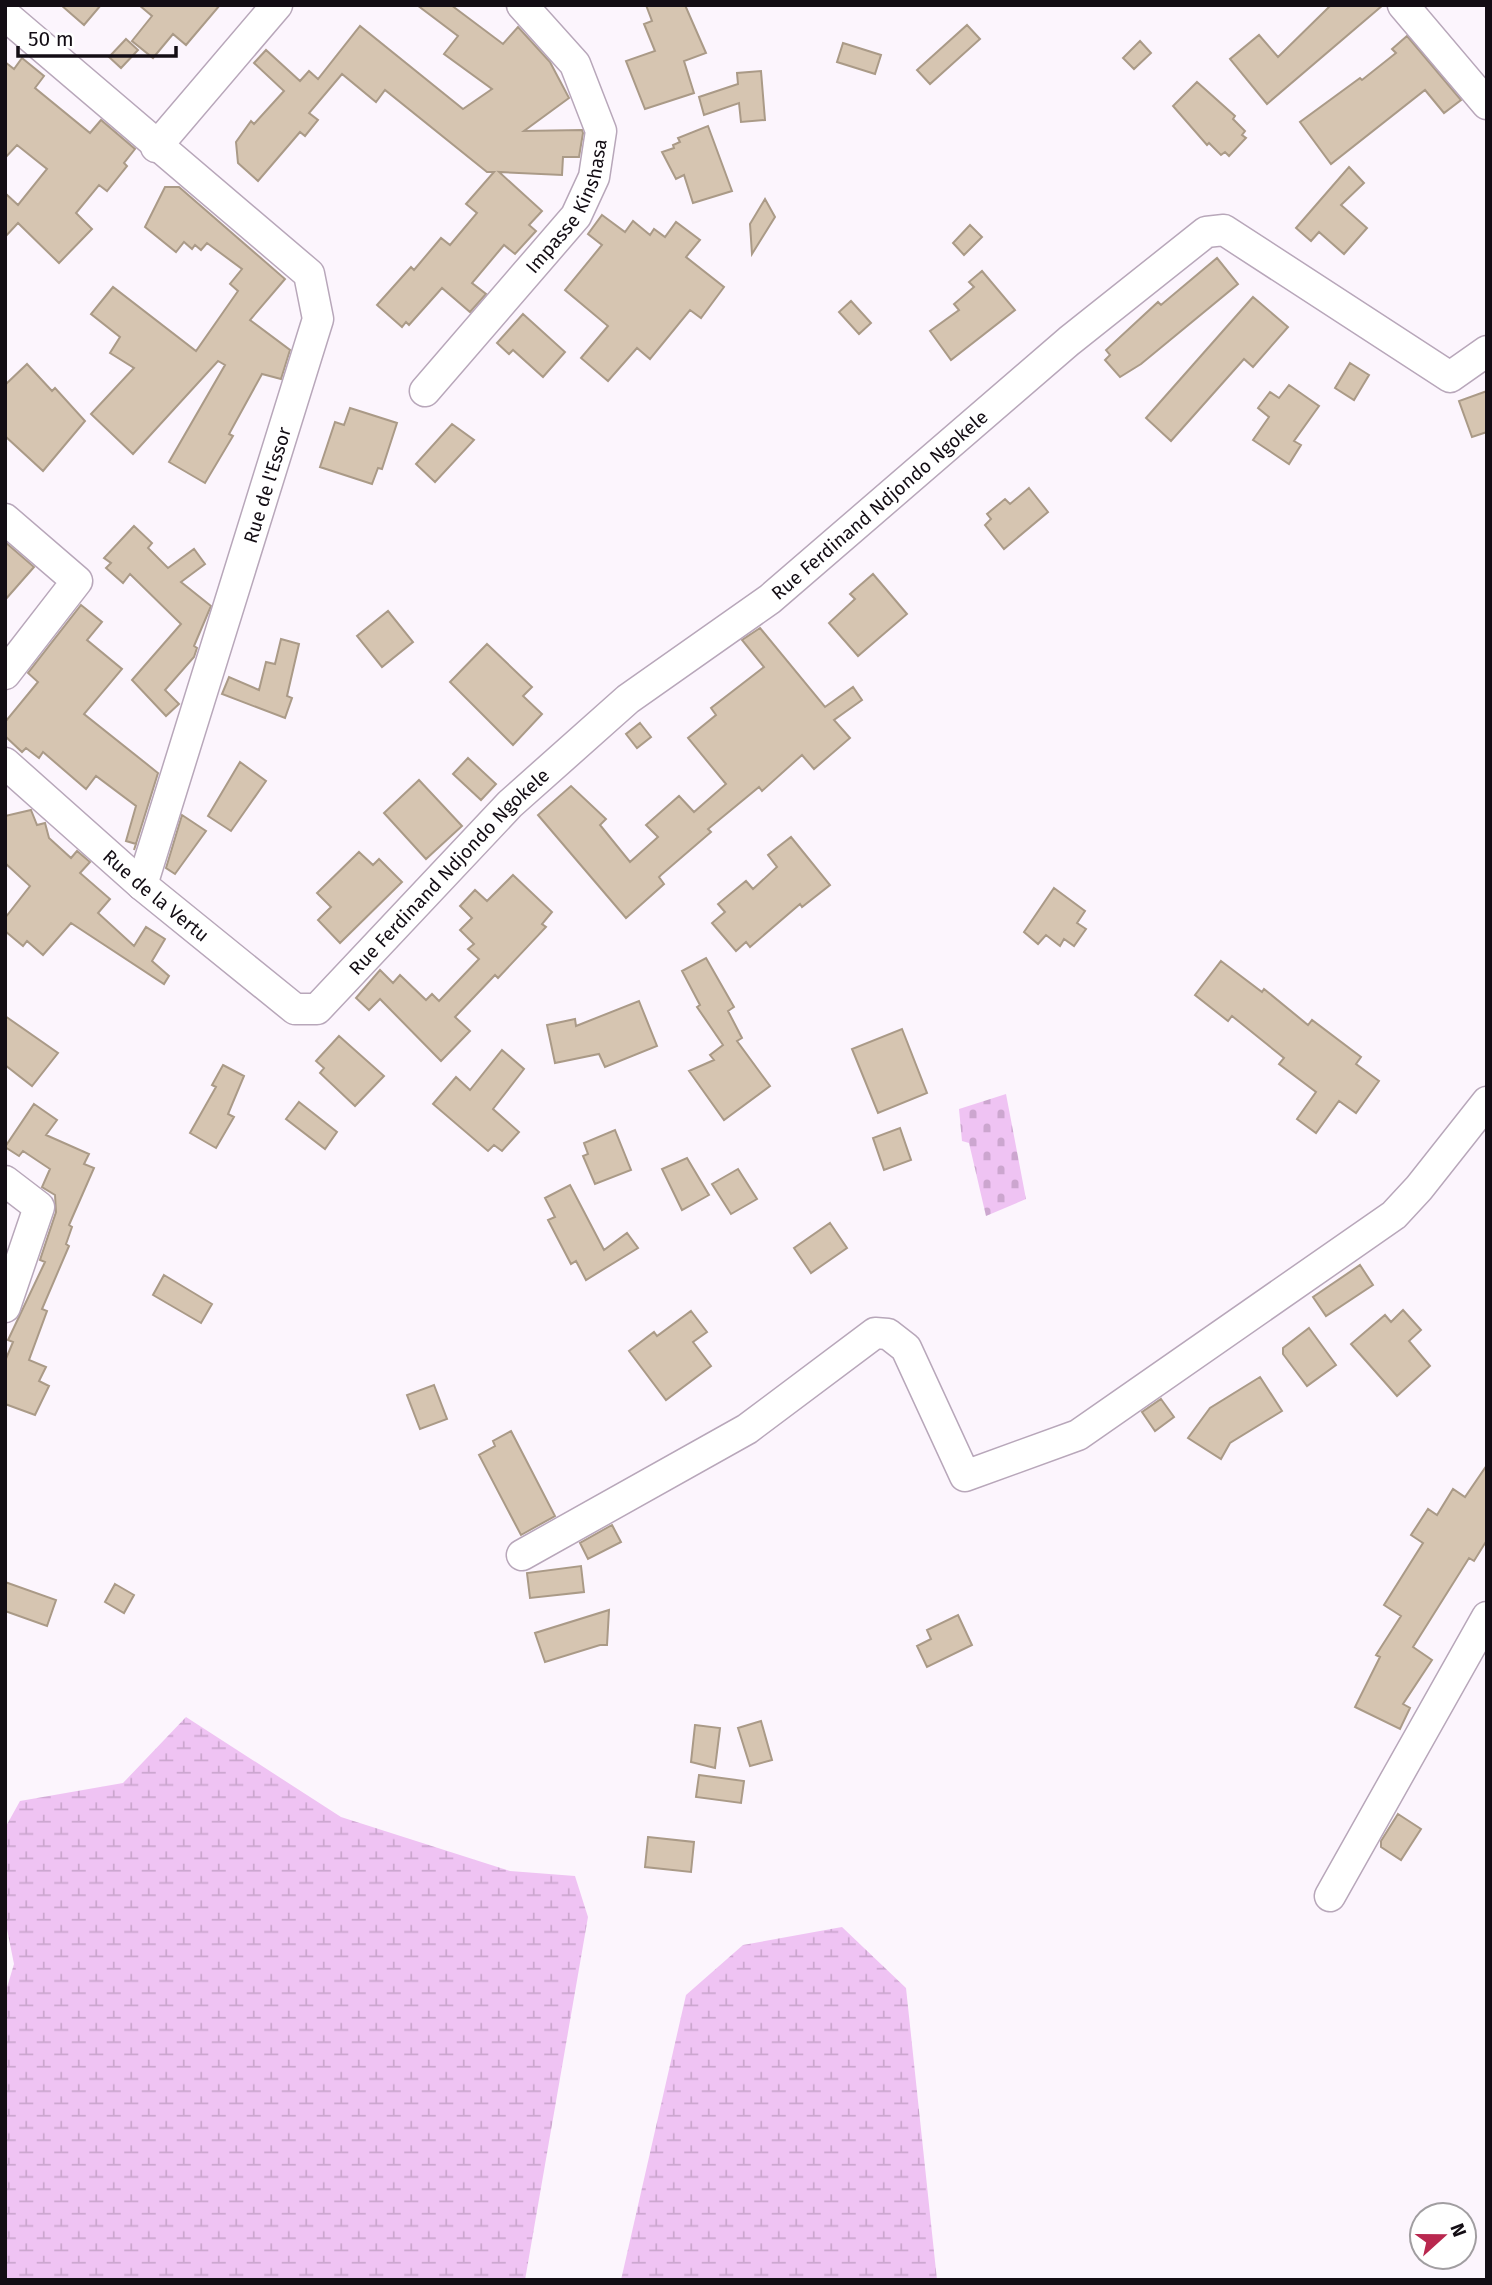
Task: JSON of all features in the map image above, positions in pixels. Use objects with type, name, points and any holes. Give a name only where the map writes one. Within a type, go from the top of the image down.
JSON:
[{"type":"street","points":[[156,146],[277,5]]},
{"type":"street","name":"Impasse Kinshasa","points":[[425,391],[576,216],[594,177],[601,131],[575,64],[522,5]]},
{"type":"street","points":[[1403,5],[1487,104]]},
{"type":"street","name":"Rue de l'Essor","points":[[5,15],[309,274],[318,318],[142,885]]},
{"type":"street","name":"Rue Ferdinand Ndjondo Ngokele","points":[[317,1009],[510,804],[628,699],[770,599],[1069,341],[1206,232],[1224,230],[1450,377],[1487,351]]},
{"type":"street","points":[[5,519],[78,580],[5,674]]},
{"type":"street","name":"Rue de la Vertu","points":[[5,763],[142,885],[295,1009],[317,1009]]},
{"type":"street","points":[[522,1555],[747,1429],[875,1333],[888,1334],[906,1348],[965,1476],[1078,1435],[1169,1368],[1394,1215],[1419,1188],[1487,1102]]},
{"type":"street","points":[[5,1181],[39,1207],[5,1307]]},
{"type":"street","points":[[1330,1896],[1487,1617]]},
{"type":"green space","points":[[1006,1094],[1026,1199],[986,1216],[969,1143],[962,1141],[959,1109]]},
{"type":"green space","points":[[186,1717],[341,1817],[510,1871],[575,1876],[588,1917],[525,2280],[5,2280],[5,1994],[14,1964],[5,1919],[5,1828],[20,1801],[123,1783]]},
{"type":"green space","points":[[842,1927],[906,1988],[937,2280],[621,2280],[686,1995],[743,1945]]},
{"type":"building","points":[[61,5],[101,5],[84,25]]},
{"type":"building","points":[[139,5],[220,5],[186,45],[173,34],[153,58],[132,41],[152,16]]},
{"type":"building","points":[[417,5],[451,5],[503,44],[518,27],[550,62],[569,98],[524,131],[582,130],[583,133],[579,157],[563,157],[562,175],[499,172],[542,211],[529,225],[536,231],[515,254],[504,245],[472,283],[486,294],[470,312],[442,288],[409,325],[406,322],[402,327],[377,305],[411,267],[414,270],[441,238],[450,245],[477,213],[466,204],[494,172],[487,172],[385,90],[376,102],[342,74],[309,113],[318,120],[305,136],[300,132],[258,181],[238,163],[236,142],[251,121],[254,124],[284,91],[254,63],[266,50],[300,81],[309,71],[318,79],[360,26],[463,109],[492,89],[444,54],[458,36]]},
{"type":"building","points":[[646,5],[685,5],[706,53],[684,61],[694,93],[645,109],[626,61],[655,51],[644,24],[652,21]]},
{"type":"building","points":[[1331,5],[1383,5],[1267,104],[1230,59],[1259,35],[1278,57]]},
{"type":"building","points":[[967,25],[980,39],[930,84],[917,70]]},
{"type":"building","points":[[1407,36],[1461,100],[1444,113],[1425,90],[1331,164],[1300,122],[1396,53],[1392,49]]},
{"type":"building","points":[[126,39],[138,50],[121,68],[109,57]]},
{"type":"building","points":[[1140,41],[1151,53],[1134,69],[1123,58]]},
{"type":"building","points":[[843,43],[881,55],[875,74],[837,62]]},
{"type":"building","points":[[22,58],[44,76],[35,88],[90,133],[101,120],[135,149],[124,163],[127,166],[107,191],[99,185],[76,213],[92,229],[59,263],[18,223],[5,237],[5,193],[18,205],[47,169],[17,145],[5,158],[5,62],[14,69]]},
{"type":"building","points":[[761,71],[765,120],[741,122],[739,103],[704,115],[699,97],[738,84],[737,73]]},
{"type":"building","points":[[1197,82],[1235,116],[1233,119],[1245,131],[1242,135],[1246,138],[1229,156],[1225,152],[1221,155],[1209,143],[1207,145],[1173,106]]},
{"type":"building","points":[[708,126],[732,191],[693,203],[684,175],[676,179],[662,152],[674,148],[673,145],[680,142],[678,138]]},
{"type":"building","points":[[1349,167],[1364,183],[1341,205],[1367,228],[1344,254],[1319,232],[1311,241],[1296,228]]},
{"type":"building","points":[[165,187],[179,187],[285,279],[250,320],[290,350],[281,379],[262,374],[229,434],[233,436],[205,483],[169,462],[225,365],[218,361],[133,454],[91,414],[134,368],[110,353],[120,337],[91,314],[113,287],[196,351],[238,291],[230,284],[242,269],[207,243],[201,250],[195,245],[192,249],[184,242],[176,252],[145,227]]},
{"type":"building","points":[[765,199],[775,217],[752,254],[750,224]]},
{"type":"building","points":[[602,215],[625,232],[633,221],[650,235],[654,229],[665,237],[676,222],[700,240],[686,257],[724,287],[701,318],[690,310],[650,359],[637,348],[608,381],[581,358],[608,326],[565,290],[602,245],[588,234]]},
{"type":"building","points":[[970,225],[982,237],[964,255],[953,243]]},
{"type":"building","points":[[1217,258],[1238,284],[1141,364],[1120,377],[1105,360],[1110,355],[1106,350],[1158,302],[1161,305]]},
{"type":"building","points":[[982,271],[1015,310],[951,360],[930,331],[959,310],[954,304],[974,287],[969,282]]},
{"type":"building","points":[[1253,297],[1288,327],[1253,367],[1244,359],[1171,441],[1146,418]]},
{"type":"building","points":[[851,301],[871,323],[859,334],[839,312]]},
{"type":"building","points":[[523,314],[565,352],[543,377],[513,350],[509,354],[497,343]]},
{"type":"building","points":[[1350,363],[1369,375],[1354,400],[1335,388]]},
{"type":"building","points":[[27,364],[52,391],[55,388],[85,421],[43,471],[5,436],[5,385]]},
{"type":"building","points":[[1289,385],[1319,406],[1294,441],[1301,445],[1289,464],[1253,440],[1269,417],[1258,408],[1270,392],[1279,398]]},
{"type":"building","points":[[1487,391],[1487,432],[1472,437],[1459,401]]},
{"type":"building","points":[[350,408],[397,423],[382,469],[378,468],[372,484],[320,467],[335,422],[344,425]]},
{"type":"building","points":[[452,424],[474,440],[435,482],[416,464]]},
{"type":"building","points":[[1029,488],[1048,512],[1004,549],[985,525],[991,519],[987,514],[1005,499],[1010,504]]},
{"type":"building","points":[[134,526],[152,543],[148,548],[168,568],[194,549],[205,564],[181,582],[211,606],[194,646],[197,648],[194,657],[165,690],[179,704],[166,716],[132,680],[181,624],[130,574],[123,583],[106,568],[111,563],[104,558]]},
{"type":"building","points":[[5,542],[34,567],[5,600]]},
{"type":"building","points":[[873,574],[907,614],[858,656],[829,623],[855,599],[850,594]]},
{"type":"building","points":[[81,605],[102,622],[87,640],[122,669],[84,714],[158,773],[136,844],[126,841],[136,806],[96,776],[86,789],[43,752],[39,758],[26,748],[22,752],[5,736],[5,722],[38,682],[28,673]]},
{"type":"building","points":[[388,611],[413,642],[382,667],[357,636]]},
{"type":"building","points":[[760,628],[825,707],[853,687],[862,700],[834,720],[850,738],[814,769],[802,755],[762,791],[759,787],[708,829],[711,832],[661,875],[659,877],[664,884],[626,918],[538,815],[571,786],[606,819],[600,825],[630,862],[658,837],[646,825],[679,796],[694,812],[726,784],[688,738],[716,715],[711,708],[764,667],[742,640]]},
{"type":"building","points":[[281,639],[299,644],[287,696],[292,698],[285,718],[222,694],[229,677],[259,690],[266,662],[275,664]]},
{"type":"building","points":[[487,644],[532,687],[523,696],[542,714],[513,745],[450,682]]},
{"type":"building","points":[[640,723],[651,737],[637,748],[626,734]]},
{"type":"building","points":[[468,758],[496,784],[481,800],[453,774]]},
{"type":"building","points":[[240,762],[266,781],[231,831],[208,816]]},
{"type":"building","points":[[419,780],[462,826],[426,859],[384,813]]},
{"type":"building","points":[[31,810],[37,825],[45,823],[49,838],[71,858],[77,851],[90,862],[80,873],[110,899],[98,913],[134,946],[146,927],[165,939],[152,961],[169,976],[164,984],[71,923],[43,955],[27,941],[23,946],[5,931],[5,918],[30,886],[5,863],[5,816]]},
{"type":"building","points":[[182,815],[206,831],[175,874],[166,868]]},
{"type":"building","points":[[791,837],[830,885],[802,907],[800,904],[750,947],[746,942],[736,951],[712,923],[725,912],[718,904],[746,881],[753,889],[777,867],[768,855]]},
{"type":"building","points":[[359,852],[373,865],[379,859],[402,882],[340,943],[318,920],[331,907],[317,893]]},
{"type":"building","points":[[513,875],[552,912],[542,924],[546,927],[498,978],[495,975],[455,1017],[470,1031],[441,1061],[380,999],[369,1010],[356,998],[380,970],[393,983],[400,975],[426,1000],[432,994],[439,1001],[479,959],[468,949],[474,944],[460,930],[472,918],[460,906],[475,890],[487,901]]},
{"type":"building","points":[[1054,888],[1085,911],[1077,923],[1086,929],[1074,946],[1064,939],[1060,946],[1046,935],[1038,944],[1024,932]]},
{"type":"building","points":[[706,958],[734,1007],[728,1011],[742,1038],[737,1041],[770,1086],[724,1120],[689,1071],[714,1060],[710,1055],[723,1045],[697,1007],[700,1005],[682,971]]},
{"type":"building","points":[[1221,961],[1262,992],[1264,989],[1308,1025],[1312,1020],[1361,1057],[1356,1064],[1379,1081],[1356,1113],[1339,1101],[1316,1133],[1297,1119],[1316,1092],[1279,1064],[1284,1058],[1232,1016],[1228,1021],[1195,995]]},
{"type":"building","points":[[639,1001],[657,1046],[605,1067],[599,1054],[555,1063],[547,1025],[575,1019],[576,1026]]},
{"type":"building","points":[[5,1016],[58,1053],[32,1086],[5,1065]]},
{"type":"building","points":[[902,1029],[927,1093],[878,1113],[852,1049]]},
{"type":"building","points":[[339,1036],[384,1076],[355,1106],[320,1073],[324,1068],[316,1061]]},
{"type":"building","points":[[502,1050],[524,1069],[493,1109],[519,1132],[502,1151],[494,1145],[488,1151],[433,1104],[456,1077],[470,1090]]},
{"type":"building","points":[[223,1065],[244,1076],[228,1114],[234,1117],[216,1148],[190,1133],[216,1087],[212,1085]]},
{"type":"building","points":[[299,1102],[337,1132],[325,1149],[286,1119]]},
{"type":"building","points":[[34,1104],[57,1120],[46,1135],[89,1154],[84,1164],[94,1168],[69,1225],[72,1227],[66,1244],[69,1246],[42,1309],[47,1311],[29,1360],[46,1367],[39,1381],[49,1386],[35,1415],[5,1404],[5,1361],[13,1342],[8,1340],[45,1262],[40,1260],[56,1212],[55,1195],[42,1187],[50,1169],[23,1151],[19,1156],[5,1147]]},
{"type":"building","points":[[900,1128],[911,1160],[884,1170],[873,1138]]},
{"type":"building","points":[[615,1130],[631,1170],[595,1184],[583,1156],[588,1154],[584,1143]]},
{"type":"building","points":[[687,1158],[709,1195],[682,1210],[662,1169]]},
{"type":"building","points":[[738,1169],[757,1199],[731,1214],[712,1184]]},
{"type":"building","points":[[570,1185],[604,1250],[627,1233],[638,1248],[586,1280],[576,1261],[571,1264],[548,1220],[555,1217],[545,1198]]},
{"type":"building","points":[[830,1223],[847,1248],[811,1273],[794,1248]]},
{"type":"building","points":[[1360,1265],[1373,1285],[1326,1316],[1313,1297]]},
{"type":"building","points":[[164,1275],[212,1304],[201,1323],[153,1295]]},
{"type":"building","points":[[1403,1310],[1421,1330],[1409,1341],[1430,1366],[1397,1396],[1351,1344],[1385,1315],[1391,1322]]},
{"type":"building","points":[[691,1311],[707,1332],[693,1342],[711,1366],[666,1400],[629,1351],[654,1332],[657,1336]]},
{"type":"building","points":[[1309,1328],[1336,1365],[1307,1386],[1283,1354],[1283,1348]]},
{"type":"building","points":[[1260,1377],[1282,1411],[1230,1443],[1221,1459],[1188,1438],[1210,1408]]},
{"type":"building","points":[[434,1385],[447,1419],[420,1429],[407,1395]]},
{"type":"building","points":[[1161,1399],[1174,1417],[1155,1431],[1142,1412]]},
{"type":"building","points":[[511,1431],[555,1516],[521,1535],[479,1455],[495,1446],[493,1441]]},
{"type":"building","points":[[1487,1465],[1487,1540],[1474,1561],[1469,1558],[1413,1647],[1432,1660],[1403,1704],[1410,1708],[1400,1729],[1355,1707],[1380,1657],[1376,1655],[1401,1616],[1384,1605],[1423,1543],[1411,1535],[1428,1509],[1437,1515],[1453,1489],[1465,1497]]},
{"type":"building","points":[[612,1525],[621,1542],[588,1559],[580,1543]]},
{"type":"building","points":[[581,1566],[584,1592],[530,1598],[527,1573]]},
{"type":"building","points":[[5,1582],[56,1600],[47,1626],[5,1611]]},
{"type":"building","points":[[115,1584],[134,1595],[124,1613],[105,1602]]},
{"type":"building","points":[[609,1610],[607,1645],[545,1662],[535,1633]]},
{"type":"building","points":[[958,1615],[972,1645],[927,1667],[917,1646],[931,1639],[927,1630]]},
{"type":"building","points":[[761,1721],[772,1760],[750,1766],[738,1728]]},
{"type":"building","points":[[695,1725],[720,1728],[715,1768],[691,1762]]},
{"type":"building","points":[[699,1775],[744,1781],[741,1803],[696,1797]]},
{"type":"building","points":[[1398,1814],[1421,1829],[1401,1860],[1381,1847],[1381,1841]]},
{"type":"building","points":[[648,1837],[694,1842],[691,1872],[645,1867]]}]
